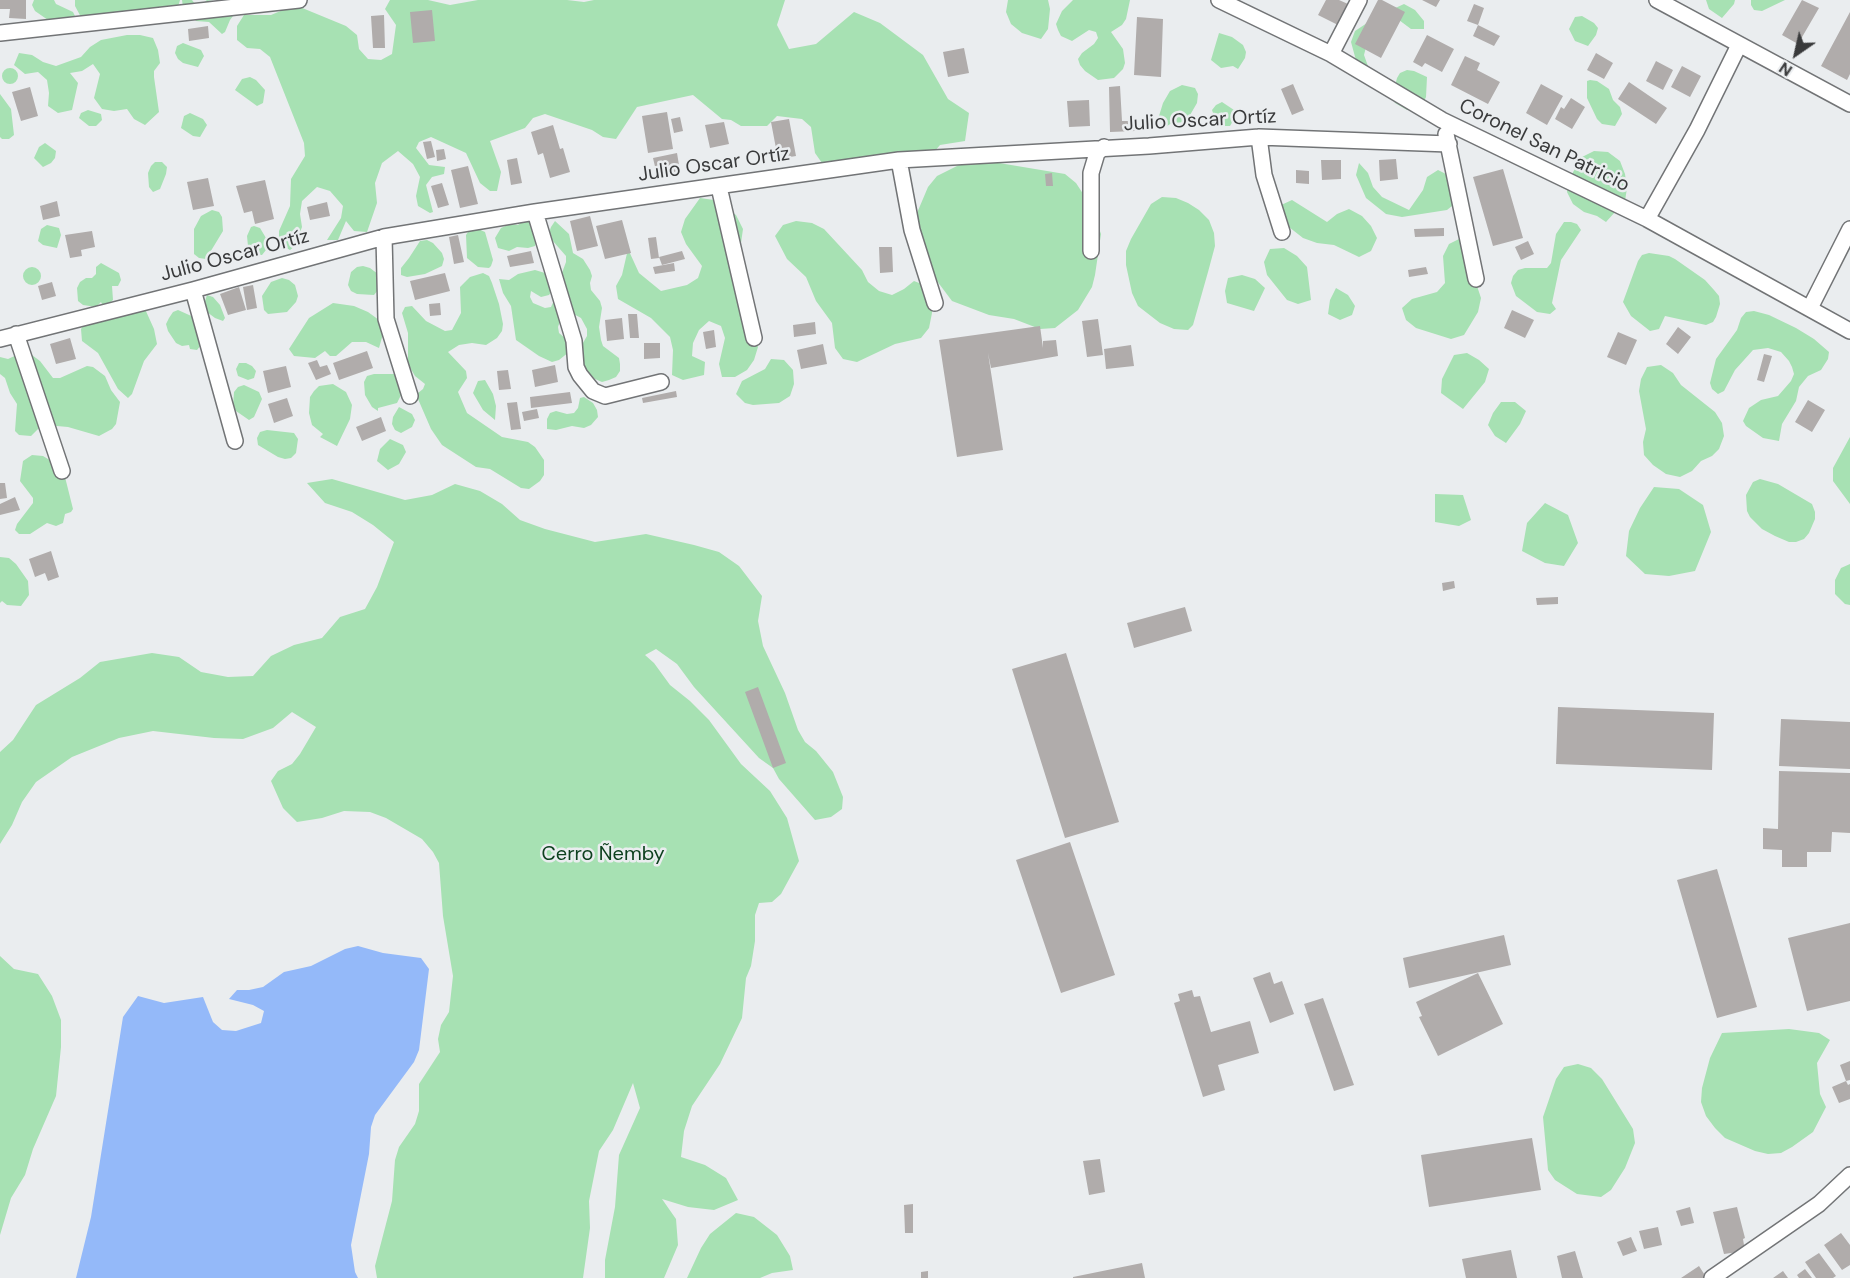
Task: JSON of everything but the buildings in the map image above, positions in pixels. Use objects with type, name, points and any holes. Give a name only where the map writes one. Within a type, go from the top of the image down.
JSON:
[{"type":"street","points":[[0,33],[299,0]]},
{"type":"street","name":"Coronel San Patricio","points":[[1219,0],[1331,54],[1442,120],[1647,219],[1850,331]]},
{"type":"street","points":[[1331,54],[1359,0]]},
{"type":"street","points":[[1657,0],[1850,104]]},
{"type":"street","points":[[1647,219],[1697,130],[1739,45]]},
{"type":"street","points":[[1442,120],[1449,144],[1476,279]]},
{"type":"street","points":[[1259,137],[1264,175],[1282,232]]},
{"type":"street","name":"Julio Oscar Ortíz","points":[[0,339],[193,290],[384,237],[535,212],[899,160],[1149,146],[1259,137],[1449,144]]},
{"type":"street","points":[[1091,251],[1091,173],[1097,153],[1104,147]]},
{"type":"street","points":[[899,160],[912,230],[935,303]]},
{"type":"street","points":[[719,187],[754,338]]},
{"type":"street","points":[[535,212],[574,341],[576,367],[580,375],[593,391],[605,396],[661,382]]},
{"type":"street","points":[[1810,308],[1850,229]]},
{"type":"street","points":[[384,237],[386,319],[410,396]]},
{"type":"street","points":[[193,290],[236,441]]},
{"type":"street","points":[[16,334],[62,471]]},
{"type":"street","points":[[1712,1278],[1819,1204],[1850,1175]]},
{"type":"green space","points":[[34,0],[54,0],[56,4],[73,12],[76,18],[48,20],[35,11],[32,5]]},
{"type":"green space","points":[[75,0],[180,0],[178,7],[82,19],[75,6]]},
{"type":"green space","points":[[182,0],[192,0],[195,4],[201,5],[207,0],[220,2],[245,0],[222,34],[209,22],[196,21],[183,7]]},
{"type":"green space","points":[[390,0],[428,0],[450,5],[478,0],[584,2],[594,0],[785,0],[777,25],[789,49],[816,44],[854,12],[880,23],[923,55],[948,99],[969,113],[965,141],[940,145],[934,152],[834,171],[822,163],[815,153],[811,127],[802,119],[777,116],[767,126],[741,126],[731,120],[722,119],[693,95],[637,107],[616,139],[603,137],[592,130],[545,114],[533,118],[525,128],[490,141],[501,172],[497,191],[490,191],[480,183],[466,153],[431,137],[419,142],[416,148],[429,165],[445,167],[444,174],[432,177],[426,185],[433,212],[430,213],[418,206],[416,196],[420,177],[413,164],[398,151],[382,163],[375,183],[377,203],[367,232],[354,231],[346,221],[338,240],[327,240],[341,218],[343,206],[330,191],[317,187],[302,201],[300,214],[302,227],[295,246],[290,250],[279,244],[279,231],[290,206],[291,179],[305,156],[304,143],[270,57],[260,49],[247,48],[237,40],[237,26],[244,15],[271,15],[295,5],[346,26],[357,35],[359,49],[368,59],[381,60],[392,54],[396,25],[385,9]]},
{"type":"green space","points":[[1008,0],[1048,0],[1050,9],[1048,29],[1041,39],[1022,33],[1011,24],[1006,12]]},
{"type":"green space","points":[[1073,0],[1130,0],[1126,19],[1122,25],[1111,32],[1123,49],[1125,63],[1123,69],[1114,78],[1098,80],[1080,65],[1078,59],[1082,53],[1098,38],[1096,32],[1089,30],[1072,41],[1061,36],[1056,24],[1062,11]]},
{"type":"green space","points":[[1706,0],[1735,0],[1722,18],[1709,9]]},
{"type":"green space","points":[[1751,0],[1785,0],[1762,11],[1754,10]]},
{"type":"green space","points":[[1404,4],[1415,10],[1424,21],[1424,29],[1411,29],[1391,10]]},
{"type":"green space","points":[[1582,16],[1598,28],[1588,46],[1575,41],[1569,29],[1575,17]]},
{"type":"green space","points":[[1367,23],[1367,43],[1364,55],[1369,69],[1357,64],[1351,42],[1355,31]]},
{"type":"green space","points":[[1219,33],[1232,37],[1243,45],[1246,52],[1245,58],[1238,69],[1233,66],[1221,68],[1211,60]]},
{"type":"green space","points":[[127,35],[153,38],[158,50],[160,63],[154,71],[154,77],[159,112],[145,125],[134,119],[127,109],[114,111],[102,109],[94,98],[100,74],[93,64],[82,71],[70,73],[78,83],[72,110],[58,113],[48,106],[47,80],[38,72],[25,74],[14,65],[19,53],[32,55],[56,66],[81,57],[101,40]]},
{"type":"green space","points":[[183,43],[201,50],[204,56],[198,67],[183,63],[178,59],[175,53],[177,46]]},
{"type":"green space","points":[[7,68],[13,68],[18,76],[16,82],[7,84],[2,79],[2,73]]},
{"type":"green space","points":[[1407,70],[1427,77],[1426,97],[1420,109],[1407,110],[1395,103],[1392,98],[1397,78],[1400,73]]},
{"type":"green space","points":[[250,77],[265,90],[263,103],[257,106],[235,90],[242,79]]},
{"type":"green space","points":[[1587,81],[1597,81],[1609,89],[1613,100],[1620,107],[1622,114],[1615,126],[1602,124],[1597,119],[1587,98]]},
{"type":"green space","points":[[1182,85],[1195,88],[1198,94],[1197,103],[1186,122],[1172,123],[1167,126],[1161,123],[1159,116],[1163,103],[1170,91]]},
{"type":"green space","points":[[0,94],[11,109],[14,135],[9,139],[0,137]]},
{"type":"green space","points":[[1222,102],[1234,110],[1236,116],[1230,126],[1223,126],[1212,110]]},
{"type":"green space","points":[[88,110],[101,114],[102,120],[96,126],[89,126],[79,118],[81,113]]},
{"type":"green space","points":[[190,113],[203,119],[207,125],[200,137],[193,136],[181,128],[184,116]]},
{"type":"green space","points":[[45,143],[56,151],[51,163],[43,167],[34,158],[39,147]]},
{"type":"green space","points":[[1594,151],[1608,152],[1620,161],[1625,174],[1627,188],[1625,201],[1606,222],[1573,204],[1567,192],[1569,179],[1582,157]]},
{"type":"green space","points":[[975,159],[1065,174],[1076,183],[1091,206],[1101,234],[1092,287],[1078,310],[1055,328],[1040,329],[1014,319],[989,315],[952,301],[925,265],[914,240],[917,213],[928,187],[937,176]]},
{"type":"green space","points":[[155,162],[162,162],[167,167],[160,189],[153,192],[149,187],[148,173]]},
{"type":"green space","points":[[1359,163],[1368,173],[1373,187],[1382,197],[1409,210],[1423,190],[1427,177],[1438,170],[1450,176],[1457,202],[1447,210],[1402,217],[1386,214],[1366,198],[1356,175]]},
{"type":"green space","points":[[1162,197],[1176,198],[1199,210],[1209,220],[1214,233],[1215,246],[1193,325],[1188,330],[1174,329],[1160,323],[1138,306],[1132,293],[1126,265],[1126,251],[1131,239],[1151,204]]},
{"type":"green space","points":[[700,198],[714,200],[736,215],[743,229],[737,255],[758,347],[754,360],[747,370],[735,377],[722,377],[719,364],[725,338],[721,326],[709,321],[699,330],[693,343],[692,356],[705,362],[704,375],[683,380],[672,375],[673,350],[670,337],[651,318],[618,299],[616,286],[622,275],[628,249],[639,273],[661,291],[687,285],[698,278],[702,266],[686,244],[681,232],[685,219]]},
{"type":"green space","points":[[1292,200],[1327,222],[1337,214],[1349,209],[1362,216],[1371,226],[1377,238],[1371,251],[1359,257],[1334,245],[1303,238],[1280,220],[1279,206]]},
{"type":"green space","points":[[212,210],[219,212],[222,217],[223,231],[206,259],[199,258],[194,254],[194,229],[201,216]]},
{"type":"green space","points":[[523,220],[530,221],[538,236],[535,246],[517,247],[509,251],[498,248],[495,238],[501,228],[510,224],[518,225]]},
{"type":"green space","points":[[555,221],[569,234],[573,253],[583,259],[590,270],[591,290],[600,301],[602,308],[599,327],[601,340],[603,346],[619,358],[620,371],[616,377],[609,380],[602,382],[595,379],[585,369],[580,348],[587,336],[587,329],[581,318],[570,312],[560,321],[558,327],[559,333],[565,338],[569,352],[559,360],[552,362],[539,356],[516,340],[511,306],[503,293],[499,279],[509,280],[518,274],[535,270],[545,273],[551,292],[541,297],[531,291],[530,297],[533,303],[545,308],[551,307],[566,262],[566,256],[549,233]]},
{"type":"green space","points":[[796,221],[812,223],[824,229],[862,270],[868,282],[879,291],[892,295],[914,281],[927,286],[932,300],[932,313],[929,328],[921,338],[895,344],[857,362],[843,359],[835,348],[832,323],[816,301],[806,277],[787,259],[775,236],[783,225]]},
{"type":"green space","points":[[1564,222],[1577,224],[1581,230],[1561,260],[1552,303],[1556,309],[1550,314],[1537,312],[1516,296],[1511,283],[1513,276],[1518,270],[1525,268],[1547,268],[1551,263],[1556,234]]},
{"type":"green space","points":[[47,225],[59,228],[61,235],[57,248],[43,245],[38,241],[41,229]]},
{"type":"green space","points":[[251,227],[260,228],[266,238],[266,250],[262,255],[248,246],[247,236]]},
{"type":"green space","points":[[476,228],[485,232],[493,260],[489,268],[478,267],[467,258],[466,235],[470,229]]},
{"type":"green space","points":[[1461,238],[1481,298],[1478,312],[1464,335],[1451,339],[1416,328],[1406,320],[1402,308],[1412,299],[1437,292],[1445,283],[1443,256],[1449,244]]},
{"type":"green space","points":[[427,240],[442,253],[444,259],[442,266],[425,274],[407,277],[401,275],[401,268],[420,241]]},
{"type":"green space","points":[[1284,248],[1297,256],[1307,267],[1311,300],[1298,304],[1287,300],[1267,275],[1264,262],[1270,249]]},
{"type":"green space","points":[[1649,253],[1669,256],[1705,280],[1719,296],[1720,304],[1713,322],[1706,325],[1665,316],[1659,329],[1650,331],[1631,316],[1623,302],[1638,261],[1642,255]]},
{"type":"green space","points":[[101,263],[119,273],[121,280],[118,286],[112,286],[113,300],[104,308],[101,302],[96,307],[83,305],[78,301],[77,288],[80,282],[96,274],[96,267]]},
{"type":"green space","points":[[363,266],[382,277],[374,295],[357,294],[351,291],[348,285],[351,272]]},
{"type":"green space","points":[[32,267],[38,270],[41,276],[38,282],[32,285],[26,282],[23,276],[26,270]]},
{"type":"green space","points":[[483,273],[489,276],[499,304],[502,331],[497,338],[486,345],[472,343],[459,345],[448,352],[466,371],[467,378],[458,392],[467,413],[502,437],[528,442],[535,447],[544,460],[544,475],[529,489],[521,488],[490,469],[476,467],[442,445],[431,429],[418,399],[418,393],[425,384],[415,376],[408,364],[408,333],[402,313],[405,307],[412,306],[426,321],[445,331],[452,330],[461,313],[460,287],[470,277]]},
{"type":"green space","points":[[1242,275],[1255,279],[1265,288],[1254,311],[1227,303],[1225,291],[1228,278]]},
{"type":"green space","points":[[282,278],[295,285],[298,296],[296,302],[287,312],[268,314],[264,310],[262,296],[271,282]]},
{"type":"green space","points":[[1336,288],[1348,295],[1355,306],[1352,315],[1340,320],[1328,314],[1330,300]]},
{"type":"green space","points":[[207,295],[213,297],[220,305],[225,318],[223,321],[207,312],[205,301]]},
{"type":"green space","points":[[333,303],[354,306],[379,320],[383,334],[379,348],[366,342],[352,342],[336,356],[330,356],[325,351],[315,358],[294,356],[289,349],[309,318]]},
{"type":"green space","points":[[145,309],[154,329],[157,344],[144,361],[132,394],[128,398],[118,389],[98,353],[82,341],[81,329],[85,323],[120,317]]},
{"type":"green space","points":[[178,310],[198,319],[201,345],[197,350],[190,349],[189,345],[182,346],[176,343],[168,331],[166,324],[173,312]]},
{"type":"green space","points":[[1754,311],[1769,315],[1796,328],[1829,352],[1828,359],[1821,370],[1808,376],[1799,387],[1796,401],[1782,424],[1779,441],[1763,438],[1746,426],[1743,421],[1749,408],[1761,400],[1778,396],[1791,381],[1794,374],[1792,367],[1781,352],[1768,348],[1753,350],[1735,370],[1724,391],[1718,394],[1712,389],[1710,383],[1716,359],[1737,330],[1741,318],[1746,312]]},
{"type":"green space","points":[[28,352],[40,361],[53,378],[60,378],[87,366],[93,367],[105,376],[120,402],[116,424],[112,429],[99,436],[68,427],[46,425],[40,427],[31,436],[19,435],[15,431],[17,404],[5,378],[0,374],[0,357],[8,359]]},
{"type":"green space","points":[[1467,353],[1489,369],[1485,382],[1463,409],[1441,393],[1442,379],[1454,355]]},
{"type":"green space","points":[[771,359],[784,360],[793,370],[794,384],[790,396],[779,403],[753,405],[745,403],[736,394],[742,381],[765,369]]},
{"type":"green space","points":[[239,363],[252,366],[256,371],[254,378],[248,380],[238,376],[236,369]]},
{"type":"green space","points":[[1661,365],[1673,373],[1681,385],[1715,412],[1722,423],[1724,436],[1719,449],[1712,456],[1701,461],[1692,471],[1680,477],[1666,474],[1644,455],[1643,442],[1646,429],[1639,391],[1641,379],[1647,367]]},
{"type":"green space","points":[[394,374],[400,377],[403,391],[397,403],[378,408],[378,411],[372,407],[365,395],[364,382],[367,376]]},
{"type":"green space","points":[[485,380],[493,394],[496,406],[495,420],[483,410],[473,393],[478,381]]},
{"type":"green space","points":[[333,384],[346,392],[352,405],[350,419],[337,446],[320,437],[323,434],[312,425],[309,413],[310,397],[314,391],[319,386]]},
{"type":"green space","points":[[244,385],[259,392],[262,399],[254,417],[249,420],[233,406],[234,392],[238,387]]},
{"type":"green space","points":[[584,397],[593,403],[597,410],[598,417],[591,425],[584,428],[572,426],[556,430],[547,429],[547,419],[550,413],[556,411],[574,413],[578,408],[580,398]]},
{"type":"green space","points":[[1501,402],[1515,402],[1526,411],[1520,424],[1506,443],[1495,436],[1488,425]]},
{"type":"green space","points":[[399,407],[412,414],[415,420],[412,427],[401,433],[395,430],[392,424]]},
{"type":"green space","points":[[267,430],[294,433],[298,439],[296,453],[291,458],[285,459],[258,445],[257,438],[260,432]]},
{"type":"green space","points":[[1850,437],[1850,504],[1833,481],[1833,468]]},
{"type":"green space","points":[[390,439],[403,445],[406,452],[399,464],[388,470],[377,461],[380,449]]},
{"type":"green space","points":[[32,455],[43,456],[58,465],[65,477],[73,509],[65,514],[63,523],[56,526],[47,523],[30,534],[19,534],[15,530],[17,524],[33,503],[33,498],[20,481],[23,461]]},
{"type":"green space","name":"Cerro Ñemby","points":[[332,479],[405,500],[432,495],[455,484],[480,491],[502,504],[520,520],[595,542],[646,534],[694,545],[719,552],[739,566],[762,596],[758,621],[763,646],[785,693],[798,730],[805,742],[816,751],[833,772],[843,797],[842,809],[831,817],[815,820],[779,779],[773,768],[759,758],[694,687],[677,664],[656,649],[645,655],[670,685],[709,720],[741,764],[770,791],[787,818],[799,861],[781,894],[772,902],[759,903],[755,915],[755,941],[751,966],[746,978],[742,1018],[720,1064],[692,1106],[684,1131],[681,1157],[705,1165],[726,1178],[738,1200],[714,1210],[688,1207],[662,1199],[676,1219],[678,1245],[664,1278],[605,1278],[605,1260],[615,1207],[619,1155],[640,1108],[633,1083],[613,1130],[599,1151],[589,1201],[590,1228],[583,1278],[377,1278],[375,1266],[392,1201],[395,1160],[399,1147],[415,1124],[419,1111],[419,1084],[440,1052],[438,1039],[441,1025],[449,1012],[453,976],[443,916],[439,863],[422,839],[386,818],[370,812],[344,811],[322,818],[297,822],[283,808],[271,781],[278,771],[292,764],[316,727],[292,712],[273,728],[243,739],[153,731],[119,738],[72,757],[36,782],[22,802],[12,825],[0,844],[0,752],[13,740],[36,705],[80,678],[100,662],[152,653],[179,657],[201,672],[228,677],[253,676],[271,656],[294,645],[322,638],[340,617],[365,609],[377,587],[394,542],[352,512],[325,503],[307,483]]},
{"type":"green space","points":[[1760,479],[1778,484],[1812,504],[1815,519],[1804,539],[1789,542],[1762,529],[1750,517],[1747,511],[1746,495],[1753,482]]},
{"type":"green space","points":[[1654,487],[1679,489],[1703,505],[1711,532],[1695,571],[1669,576],[1645,574],[1626,556],[1629,531]]},
{"type":"green space","points":[[1435,494],[1463,495],[1471,520],[1459,526],[1435,522]]},
{"type":"green space","points":[[1545,503],[1568,515],[1578,543],[1564,566],[1545,563],[1522,551],[1527,523]]},
{"type":"green space","points":[[0,557],[9,558],[16,564],[28,581],[29,595],[21,606],[7,605],[2,601],[0,603]]},
{"type":"green space","points":[[1850,564],[1850,605],[1845,604],[1835,594],[1835,580],[1841,568]]},
{"type":"green space","points":[[0,956],[14,969],[38,974],[52,996],[61,1020],[61,1047],[56,1096],[33,1149],[25,1175],[11,1198],[0,1235]]},
{"type":"green space","points":[[1789,1029],[1819,1033],[1830,1040],[1817,1063],[1820,1094],[1826,1107],[1813,1132],[1781,1153],[1768,1154],[1725,1138],[1715,1128],[1706,1116],[1701,1102],[1702,1088],[1710,1058],[1722,1033]]},
{"type":"green space","points":[[1578,1064],[1591,1068],[1602,1079],[1633,1129],[1635,1143],[1625,1168],[1611,1190],[1601,1197],[1577,1194],[1555,1180],[1548,1170],[1543,1117],[1556,1079],[1564,1067]]},
{"type":"green space","points":[[736,1213],[754,1217],[777,1235],[790,1256],[793,1270],[772,1273],[760,1278],[687,1278],[710,1234]]},
{"type":"water","points":[[358,946],[383,953],[421,958],[429,969],[419,1050],[414,1062],[375,1115],[371,1127],[369,1154],[351,1245],[358,1278],[76,1278],[91,1217],[123,1017],[138,996],[164,1003],[203,997],[213,1022],[222,1030],[236,1031],[261,1023],[264,1011],[253,1005],[229,999],[237,990],[263,987],[284,972],[311,966],[345,949]]}]
